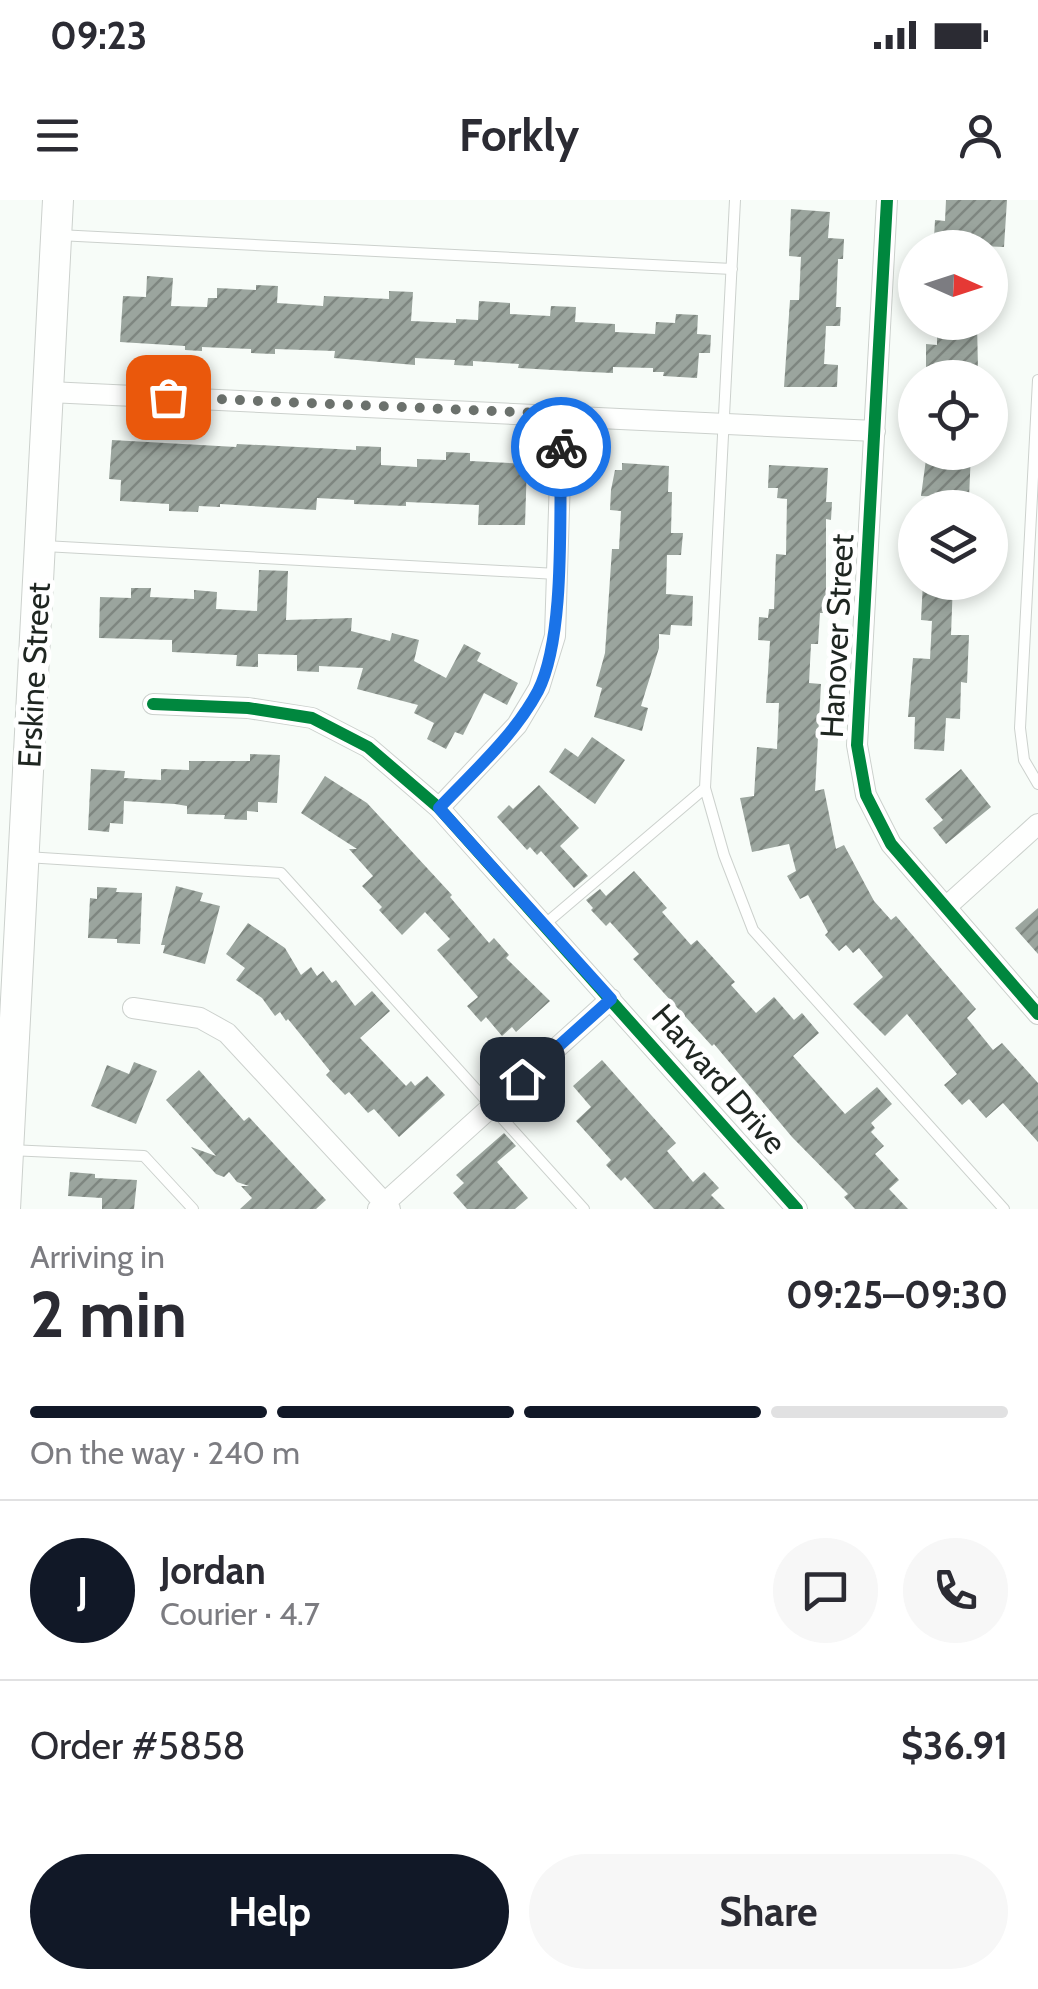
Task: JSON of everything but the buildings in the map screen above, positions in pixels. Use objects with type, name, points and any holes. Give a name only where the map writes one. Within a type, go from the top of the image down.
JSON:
[{"type":"main road","name":"Erskine Street","points":[[5,1209],[58,200]]},
{"type":"street","name":"Hanover Street","points":[[887,200],[858,745],[866,795],[891,844],[1038,1014]]},
{"type":"street","points":[[49,392],[874,431]]},
{"type":"street","points":[[439,808],[516,726],[540,688],[555,636],[562,414]]},
{"type":"street","name":"Harvard Drive","points":[[152,704],[248,708],[312,718],[368,746],[439,808],[797,1209]]},
{"type":"street","points":[[946,907],[1038,824]]},
{"type":"street","points":[[133,1008],[200,1018],[227,1033],[384,1207],[611,999]]},
{"type":"lane","points":[[735,200],[705,788],[724,855],[752,930],[1004,1209]]},
{"type":"lane","points":[[57,234],[732,269]]},
{"type":"lane","points":[[1038,380],[1020,728],[1024,760],[1038,784]]},
{"type":"lane","points":[[40,546],[557,574]]},
{"type":"lane","points":[[544,924],[705,788]]},
{"type":"lane","points":[[24,857],[281,873],[584,1209]]},
{"type":"lane","points":[[8,1150],[144,1156],[193,1209]]},
{"type":"cycle path","points":[[887,200],[857,745],[866,795],[891,844],[1038,1014]]},
{"type":"cycle path","points":[[153,704],[248,708],[312,718],[368,747],[439,808],[797,1209]]},
{"type":"way so far","points":[[168,397],[562,414],[561,447]]},
{"type":"route","points":[[522,1079],[611,999],[439,808],[516,726],[540,688],[555,636],[561,447]]}]
